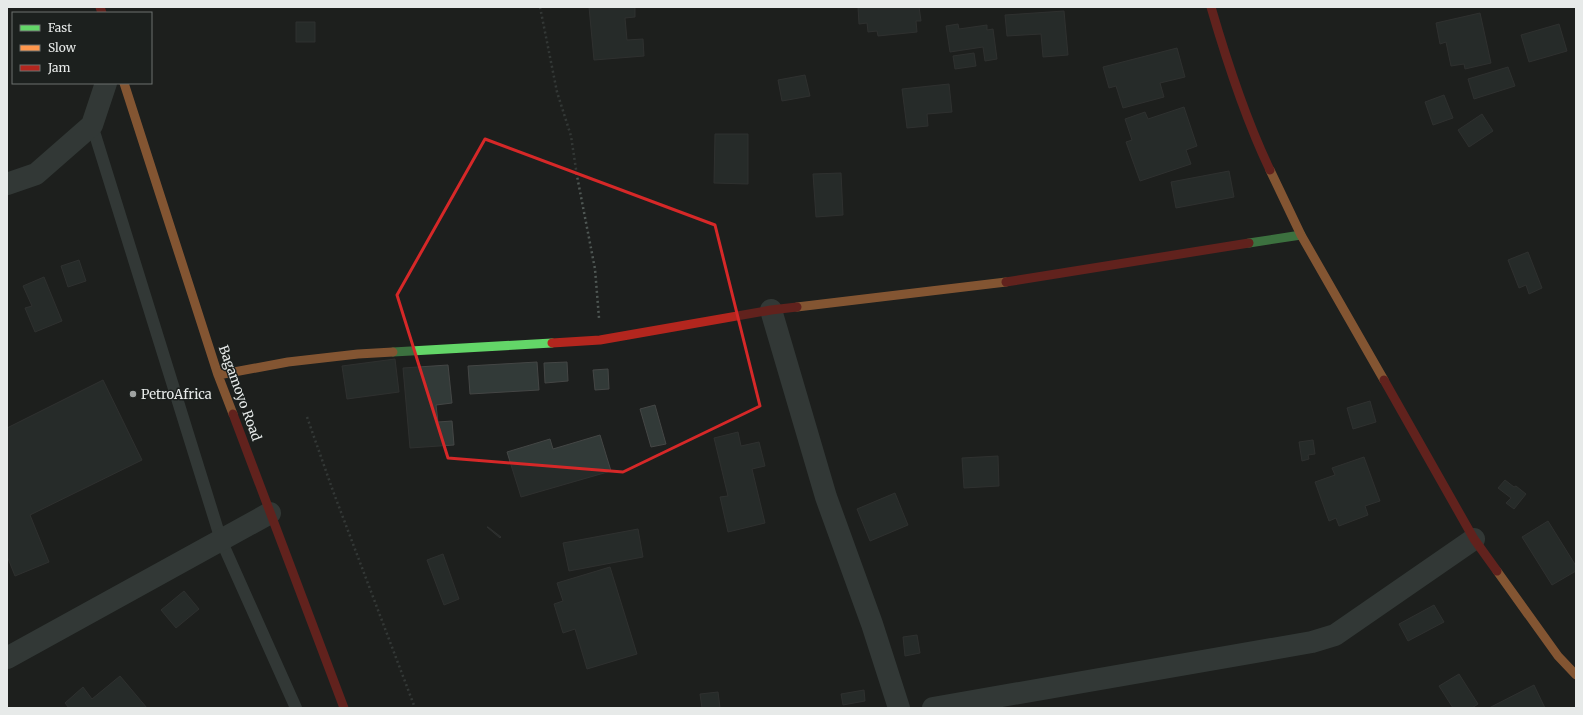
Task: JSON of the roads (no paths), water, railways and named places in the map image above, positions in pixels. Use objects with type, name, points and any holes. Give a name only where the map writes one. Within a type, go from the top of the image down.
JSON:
[{"type":"main road","points":[[1211,7],[1226,60],[1262,153],[1301,235],[1474,539],[1558,656],[1576,675]]},
{"type":"main road","name":"Bagamoyo Road","points":[[124,84],[218,374],[344,708]]},
{"type":"main road","points":[[218,374],[288,362],[358,354],[600,340],[772,310],[985,285],[1301,235]]},
{"type":"street","points":[[7,184],[36,174],[92,125],[106,84]]},
{"type":"street","points":[[772,310],[826,497],[872,624],[899,708]]},
{"type":"street","points":[[7,658],[270,513]]},
{"type":"street","points":[[933,708],[1304,643],[1335,635],[1474,539]]},
{"type":"lane","points":[[92,125],[221,540],[296,708]]},
{"type":"place","name":"PetroAfrica","points":[[133,394]]}]
